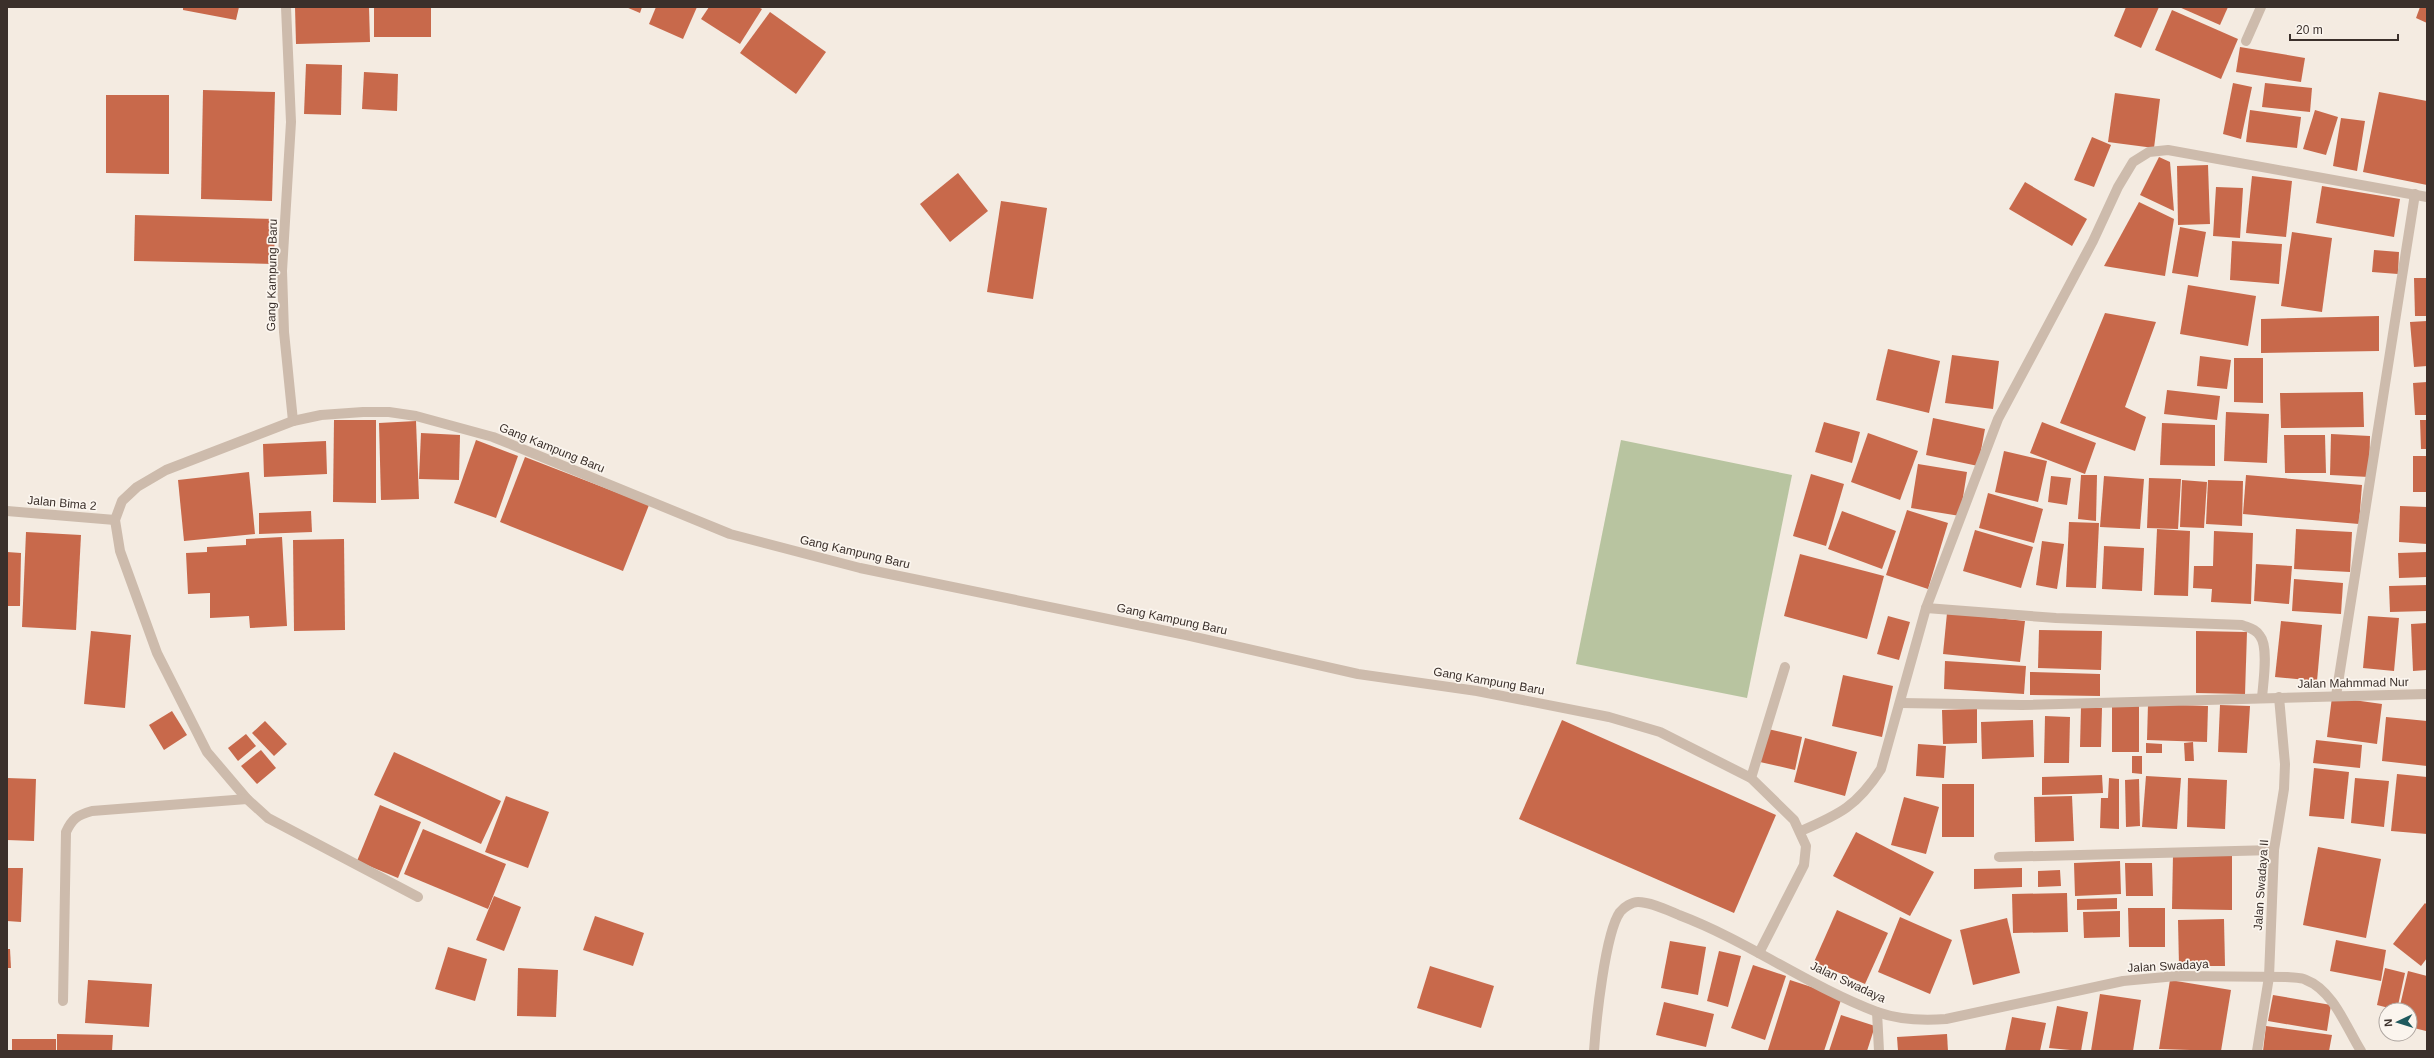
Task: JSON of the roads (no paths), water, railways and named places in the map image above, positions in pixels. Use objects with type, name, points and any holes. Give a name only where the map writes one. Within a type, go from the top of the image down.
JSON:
[{"type":"street","name":"Gang Kampung Baru","points":[[286,7],[291,122],[282,271],[284,332],[293,421],[321,415],[389,412],[449,423],[494,437],[649,503],[730,534],[860,568],[1186,635],[1358,674],[1477,691],[1609,717],[1660,732],[1751,778],[1779,803],[1794,820],[1801,831]]},
{"type":"street","points":[[2246,41],[2261,7]]},
{"type":"street","points":[[1759,953],[1804,865],[1806,846],[1801,831],[1836,816],[1853,804],[1869,788],[1882,769],[1902,703],[1926,608],[1998,419],[2093,241],[2118,187],[2133,162],[2149,152],[2168,150],[2427,196]]},
{"type":"street","points":[[2336,696],[2415,194]]},
{"type":"street","points":[[293,421],[166,470],[137,487],[122,500],[115,520],[120,550],[157,652],[207,752],[247,799],[268,818],[418,897]]},
{"type":"street","name":"Jalan Bima 2","points":[[7,511],[115,520]]},
{"type":"street","points":[[1926,608],[2056,618],[2242,625],[2254,630],[2261,637],[2264,648],[2262,698]]},
{"type":"street","points":[[1751,778],[1785,667]]},
{"type":"street","name":"Jalan Mahmmad Nur","points":[[1902,703],[2022,705],[2427,694]]},
{"type":"street","name":"Jalan Swadaya II","points":[[2257,1051],[2269,977],[2274,850],[2284,776],[2279,697]]},
{"type":"street","points":[[63,1001],[66,832],[71,821],[78,815],[92,812],[247,799]]},
{"type":"street","points":[[1999,856],[2274,850]]},
{"type":"street","name":"Jalan Swadaya","points":[[1594,1051],[1599,1001],[1614,924],[1621,912],[1628,905],[1639,902],[1658,907],[1696,922],[1877,1012],[1903,1019],[1925,1021],[1946,1019],[2123,981],[2176,976],[2306,979],[2319,987],[2331,1002],[2361,1051]]},
{"type":"street","points":[[1877,1012],[1880,1051]]}]
